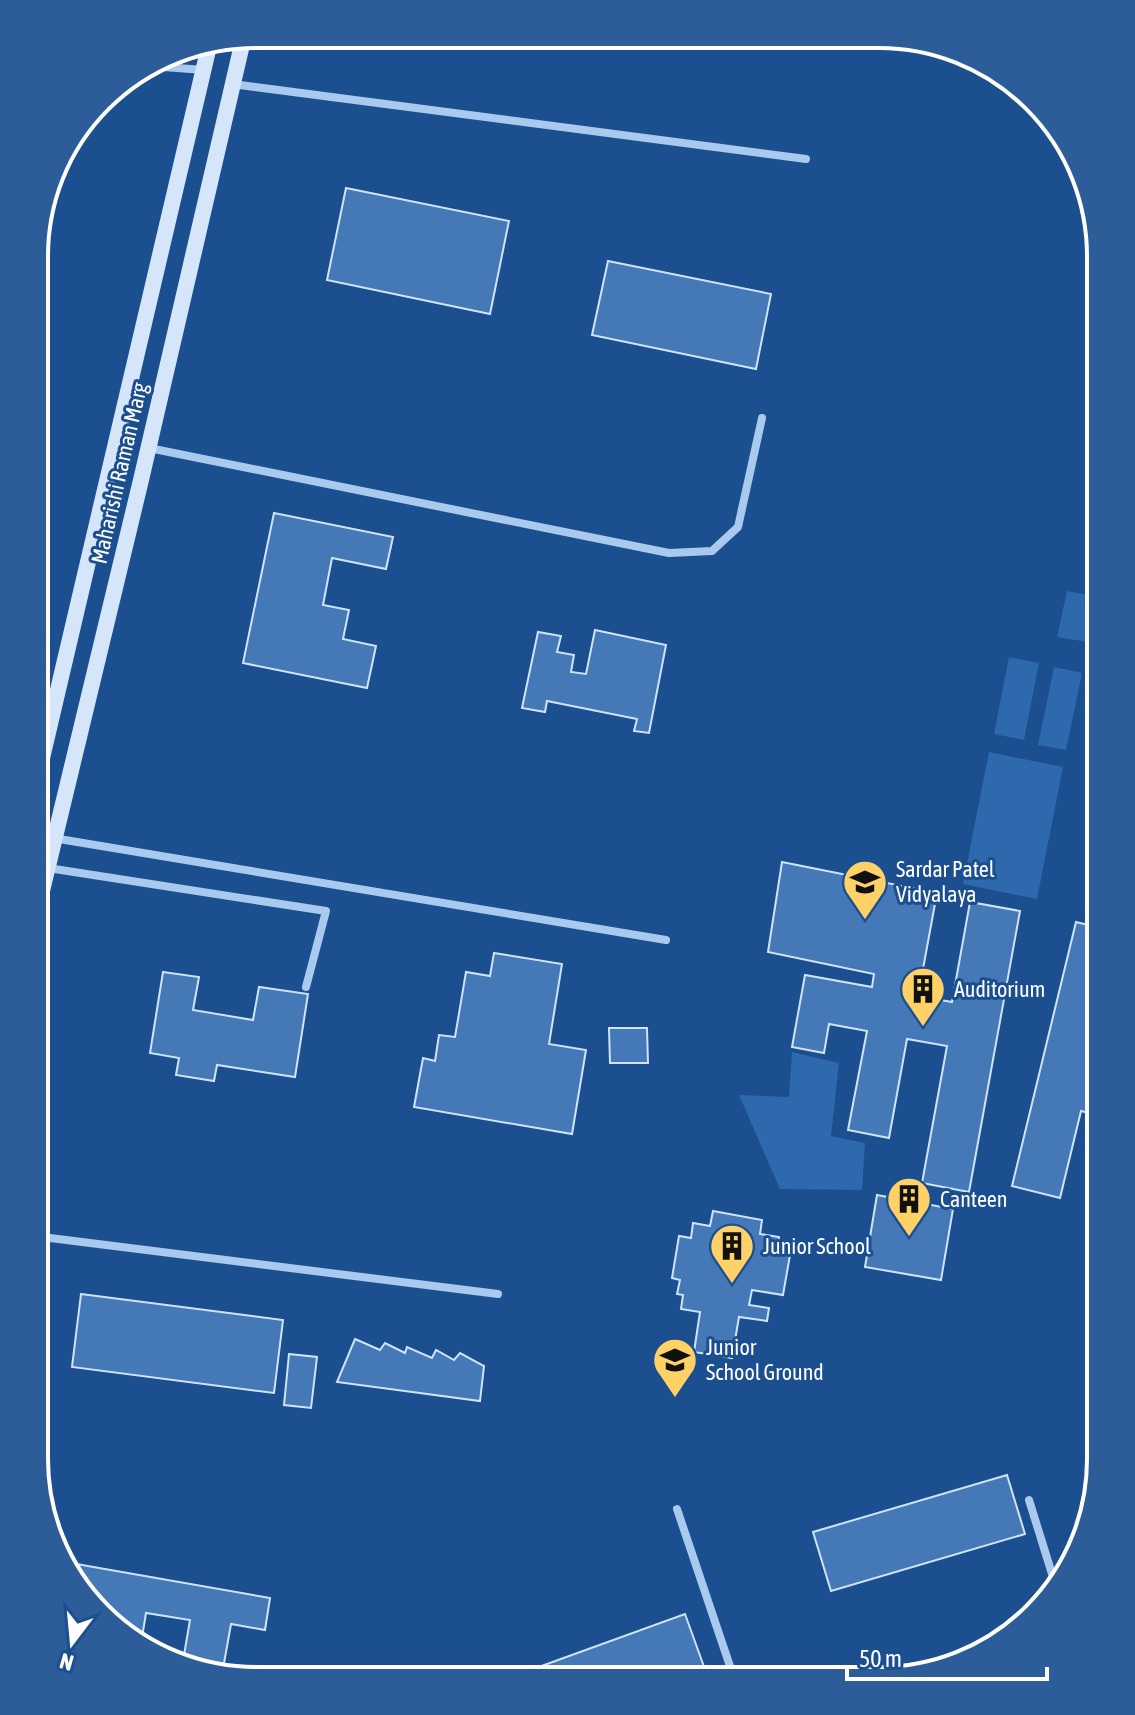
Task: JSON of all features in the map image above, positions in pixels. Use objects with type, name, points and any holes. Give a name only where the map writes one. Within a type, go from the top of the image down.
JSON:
[{"type":"main road","name":"Maharishi Raman Marg","points":[[48,864],[149,448],[241,48]]},
{"type":"main road","name":"Maharishi Raman Marg","points":[[48,733],[207,54]]},
{"type":"street","points":[[168,67],[204,70]]},
{"type":"street","points":[[232,84],[806,159]]},
{"type":"street","points":[[149,448],[669,553],[712,551],[738,527],[762,418]]},
{"type":"street","points":[[48,838],[666,940]]},
{"type":"street","points":[[48,868],[326,911],[306,987]]},
{"type":"street","points":[[48,1238],[498,1294]]},
{"type":"street","points":[[1029,1500],[1052,1574]]},
{"type":"street","points":[[677,1509],[730,1667]]},
{"type":"shaded area","points":[[1067,591],[1087,595],[1087,642],[1057,637]]},
{"type":"shaded area","points":[[1009,657],[1039,663],[1024,740],[994,734]]},
{"type":"shaded area","points":[[1054,667],[1082,673],[1066,750],[1038,745]]},
{"type":"shaded area","points":[[989,752],[1063,767],[1037,899],[963,884]]},
{"type":"shaded area","points":[[792,1052],[839,1063],[831,1136],[865,1143],[862,1190],[780,1189],[739,1095],[789,1097]]},
{"type":"building","points":[[346,188],[509,221],[490,314],[327,280]]},
{"type":"building","points":[[608,261],[771,294],[756,369],[592,335]]},
{"type":"building","points":[[274,513],[393,537],[386,569],[332,558],[323,605],[349,610],[343,639],[376,646],[367,688],[243,663]]},
{"type":"building","points":[[595,630],[666,645],[649,733],[634,731],[637,719],[547,701],[545,712],[522,708],[538,632],[561,636],[557,652],[574,655],[571,672],[586,674]]},
{"type":"building","name":"Auditorium","points":[[782,862],[937,893],[918,996],[952,1002],[970,902],[1020,911],[969,1192],[922,1183],[947,1046],[907,1039],[889,1138],[848,1130],[867,1031],[829,1024],[824,1053],[792,1047],[805,975],[872,987],[874,974],[768,952]]},
{"type":"building","points":[[1076,922],[1087,925],[1087,1112],[1081,1111],[1060,1198],[1012,1186]]},
{"type":"building","points":[[494,953],[562,964],[549,1044],[586,1050],[572,1134],[414,1107],[423,1058],[435,1061],[439,1035],[455,1037],[466,972],[490,976]]},
{"type":"building","points":[[163,972],[199,977],[193,1010],[253,1020],[259,987],[308,994],[295,1077],[217,1065],[214,1081],[176,1075],[179,1058],[150,1053]]},
{"type":"building","points":[[609,1028],[647,1028],[648,1063],[610,1063]]},
{"type":"building","name":"Canteen","points":[[877,1195],[953,1209],[941,1280],[865,1267]]},
{"type":"building","name":"Junior School","points":[[713,1211],[762,1220],[760,1234],[779,1237],[776,1253],[790,1255],[783,1295],[752,1290],[749,1305],[769,1308],[767,1321],[739,1317],[732,1358],[694,1352],[700,1312],[681,1309],[683,1295],[677,1294],[680,1280],[672,1278],[679,1236],[691,1238],[693,1223],[710,1226]]},
{"type":"building","points":[[81,1294],[283,1320],[274,1393],[72,1367]]},
{"type":"building","points":[[355,1339],[380,1350],[385,1343],[405,1353],[407,1347],[432,1358],[436,1350],[454,1360],[460,1353],[484,1366],[480,1401],[337,1382]]},
{"type":"building","points":[[289,1354],[317,1357],[311,1408],[284,1405]]},
{"type":"building","points":[[1007,1475],[1025,1534],[831,1591],[813,1532]]},
{"type":"building","points":[[77,1564],[270,1598],[265,1630],[231,1624],[224,1664],[184,1654],[190,1620],[146,1613],[143,1633],[112,1609],[112,1603],[106,1603]]},
{"type":"building","points":[[685,1614],[704,1667],[539,1667]]},
{"type":"place","name":"Sardar Patel Vidyalaya","points":[[865,921]]},
{"type":"place","name":"Auditorium","points":[[923,1028]]},
{"type":"place","name":"Canteen","points":[[909,1238]]},
{"type":"place","name":"Junior School","points":[[732,1285]]},
{"type":"place","name":"Junior School Ground","points":[[675,1399]]}]
